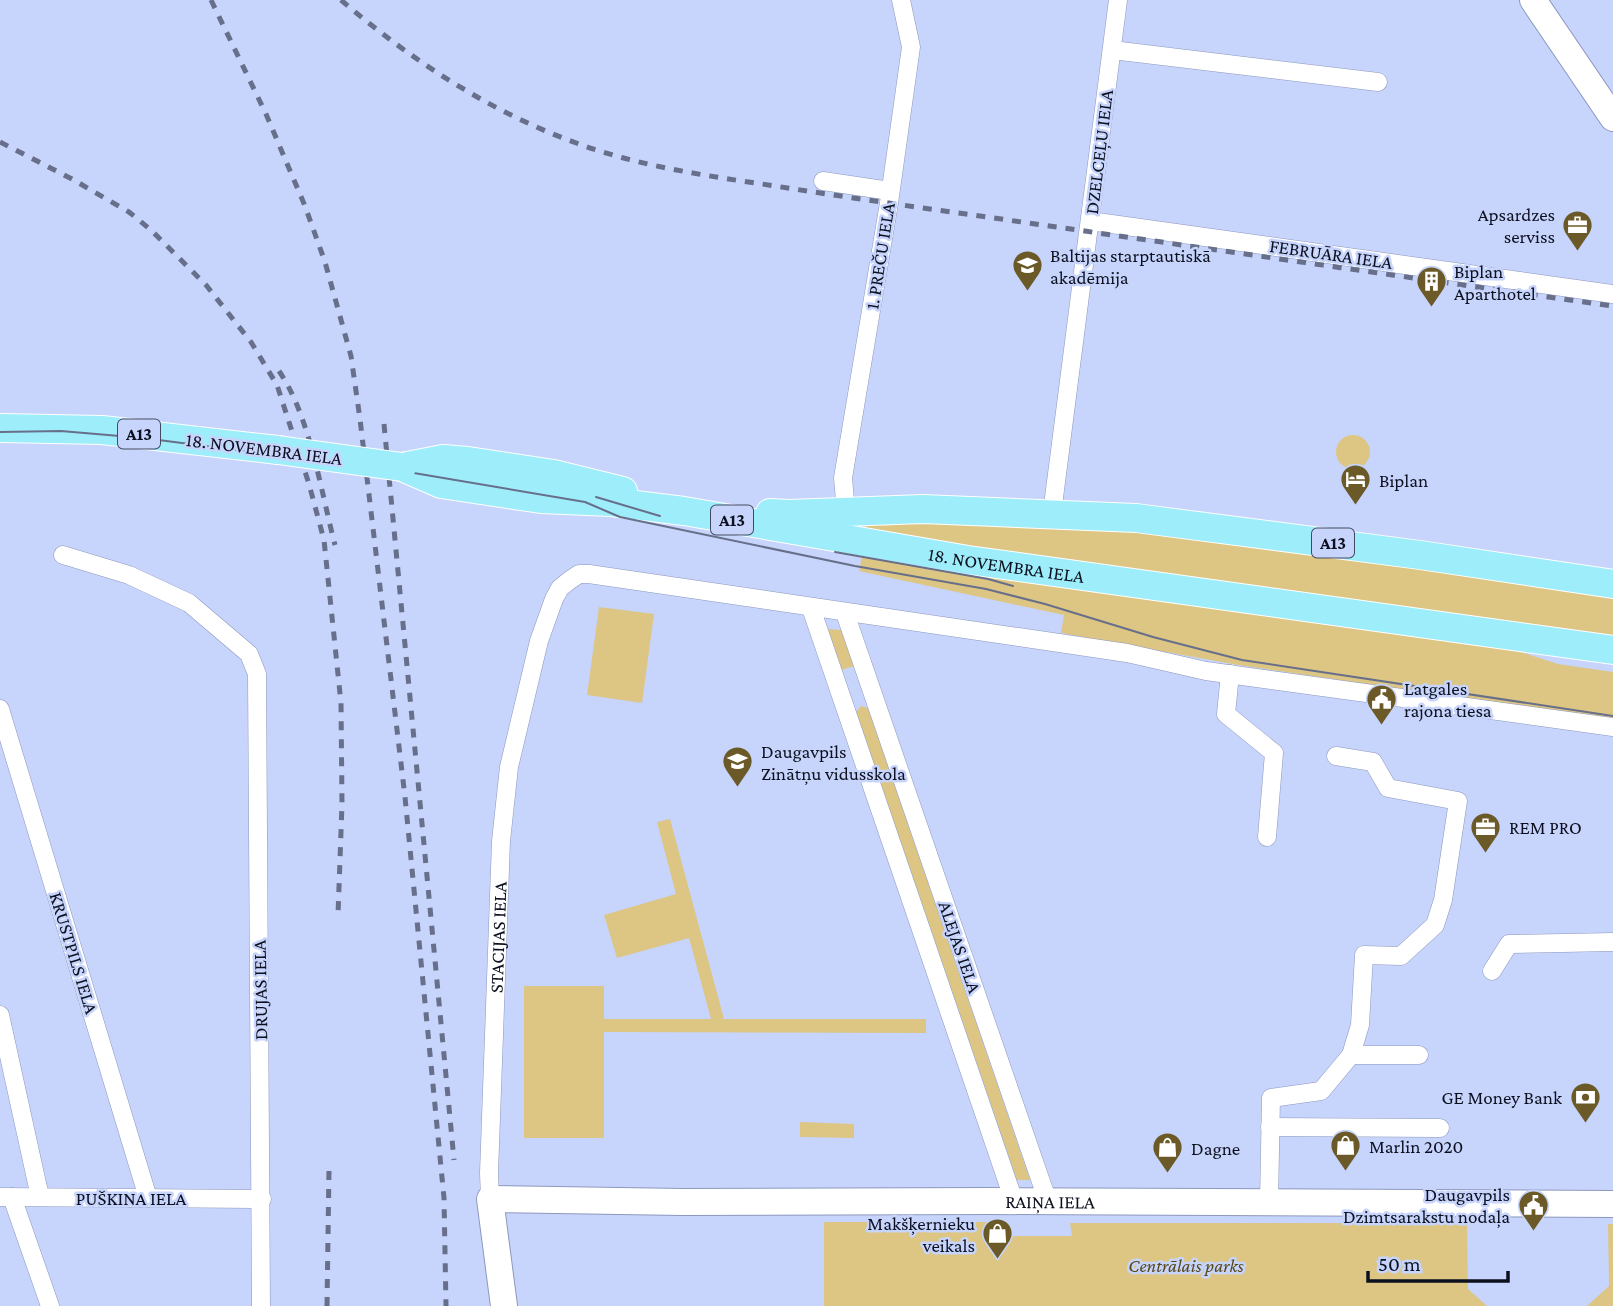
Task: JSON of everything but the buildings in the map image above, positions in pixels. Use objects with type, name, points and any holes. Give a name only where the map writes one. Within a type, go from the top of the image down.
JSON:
[{"type":"main road","name":"18. NOVEMBRA IELA","points":[[0,428],[102,430],[402,467],[441,484],[453,486],[541,499],[611,502],[684,512],[968,560],[1613,650]]},
{"type":"main road","name":"18. NOVEMBRA IELA","points":[[402,467],[443,459],[468,461],[554,474],[634,493],[727,509],[789,514],[923,509],[1136,517],[1613,584]]},
{"type":"street","name":"1. PREČU IELA","points":[[846,512],[843,478],[911,47],[901,0]]},
{"type":"street","name":"DZELCEĻU IELA","points":[[1052,513],[1118,0]]},
{"type":"street","points":[[1533,0],[1613,118]]},
{"type":"street","points":[[1112,50],[1378,82]]},
{"type":"street","points":[[823,181],[890,191]]},
{"type":"street","name":"FEBRUĀRA IELA","points":[[1090,221],[1613,294]]},
{"type":"street","name":"DRUJAS IELA","points":[[63,555],[129,575],[189,603],[249,654],[257,674],[261,1306]]},
{"type":"street","name":"STACIJAS IELA","points":[[505,1306],[490,1199],[489,1173],[501,841],[509,767],[539,641],[554,599],[570,580],[579,574],[589,573],[811,608]]},
{"type":"street","points":[[811,608],[1127,653],[1230,674],[1613,727]]},
{"type":"street","name":"ALEJAS IELA","points":[[811,608],[1014,1201]]},
{"type":"street","name":"ALEJAS IELA","points":[[845,613],[1048,1202]]},
{"type":"street","points":[[1230,674],[1226,714],[1273,753],[1267,838]]},
{"type":"street","points":[[844,704],[873,693]]},
{"type":"street","name":"KRUSTPILS IELA","points":[[0,709],[148,1198]]},
{"type":"street","points":[[1269,1202],[1271,1098],[1321,1091],[1351,1055],[1360,1026],[1364,955],[1401,956],[1434,925],[1443,900],[1458,801],[1388,788],[1373,762],[1336,755]]},
{"type":"street","points":[[1492,971],[1509,944],[1613,942]]},
{"type":"street","points":[[0,1015],[40,1198]]},
{"type":"street","points":[[1351,1055],[1419,1055]]},
{"type":"street","points":[[1270,1127],[1440,1128]]},
{"type":"street","points":[[6,1197],[50,1306]]},
{"type":"street","name":"PUŠKINA IELA","points":[[6,1197],[262,1199]]},
{"type":"street","name":"RAIŅA IELA","points":[[490,1199],[683,1202],[1613,1204]]},
{"type":"green space","points":[[1353,435],[1365,440],[1370,452],[1365,464],[1353,469],[1341,464],[1336,452],[1341,440]]},
{"type":"green space","points":[[932,520],[1126,528],[1613,595],[1613,640],[1022,555],[890,532],[866,533],[866,523]]},
{"type":"green space","points":[[863,551],[1512,649],[1558,664],[1613,672],[1613,720],[1238,665],[1061,633],[1064,615],[859,571]]},
{"type":"green space","points":[[599,607],[654,614],[642,703],[587,695]]},
{"type":"green space","points":[[827,629],[842,630],[854,666],[841,670]]},
{"type":"green space","points":[[861,706],[868,708],[1030,1180],[1017,1180],[856,712]]},
{"type":"green space","points":[[670,819],[724,1019],[926,1019],[926,1033],[604,1032],[604,1138],[524,1138],[524,986],[604,986],[604,1019],[711,1019],[689,938],[617,958],[604,915],[676,894],[657,822]]},
{"type":"green space","points":[[800,1122],[854,1124],[854,1138],[800,1137]]},
{"type":"green space","name":"Centrālais parks","points":[[824,1222],[1007,1222],[1012,1236],[1072,1236],[1070,1223],[1467,1223],[1468,1289],[1487,1306],[824,1306]]},
{"type":"green space","points":[[1608,1224],[1613,1224],[1613,1306],[1587,1306],[1609,1286]]},
{"type":"tram line","points":[[0,432],[61,431],[143,438],[402,471],[585,502],[620,517],[855,566],[986,589],[1242,660],[1613,716]]},
{"type":"tram line","points":[[596,497],[660,516]]},
{"type":"tram line","points":[[835,552],[988,579],[1013,586]]},
{"type":"railway","points":[[211,0],[266,114],[305,206],[325,262],[351,356],[405,797],[444,1198],[446,1306]]},
{"type":"railway","points":[[341,0],[396,44],[484,101],[579,144],[651,165],[846,197],[1613,306]]},
{"type":"railway","points":[[0,142],[129,212],[151,230],[206,285],[251,342],[277,385],[324,540],[341,703],[342,804],[338,915]]},
{"type":"railway","points":[[279,371],[290,389],[307,432],[335,545]]},
{"type":"railway","points":[[384,424],[454,1160]]},
{"type":"railway","points":[[327,1306],[329,1169]]},
{"type":"place","name":"Apsardzes serviss","points":[[1578,252]]},
{"type":"place","name":"Baltijas starptautiskā akadēmija","points":[[1027,293]]},
{"type":"place","name":"Biplan Aparthotel","points":[[1431,309]]},
{"type":"place","name":"Biplan","points":[[1356,507]]},
{"type":"place","name":"Latgales rajona tiesa","points":[[1381,726]]},
{"type":"place","name":"Daugavpils Zinātņu vidusskola","points":[[738,789]]},
{"type":"place","name":"REM PRO","points":[[1486,854]]},
{"type":"place","name":"GE Money Bank","points":[[1585,1124]]},
{"type":"place","name":"Marlin 2020","points":[[1346,1173]]},
{"type":"place","name":"Dagne","points":[[1168,1175]]},
{"type":"place","name":"Daugavpils Dzimtsarakstu nodaļa","points":[[1533,1232]]},
{"type":"place","name":"Makšķernieku veikals","points":[[998,1261]]}]
